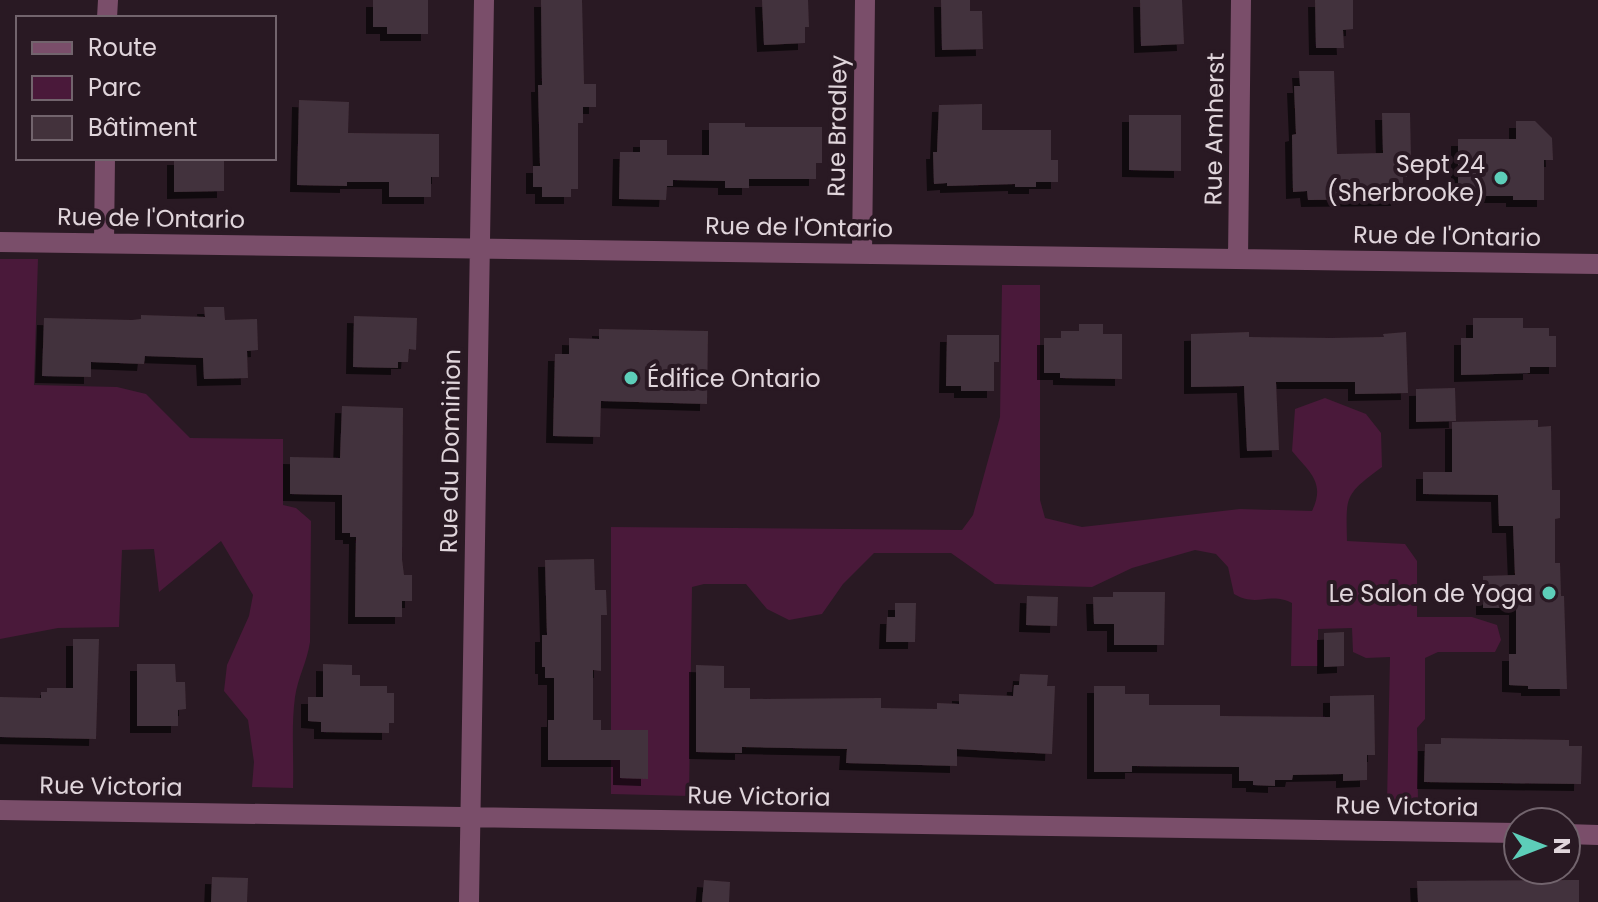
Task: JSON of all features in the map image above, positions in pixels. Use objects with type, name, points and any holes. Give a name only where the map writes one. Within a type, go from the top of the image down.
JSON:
[{"type":"street","name":"Rue du Dominion","points":[[469,902],[484,0]]},
{"type":"street","name":"Rue Bradley","points":[[862,254],[865,0]]},
{"type":"street","name":"Rue Amherst","points":[[1238,259],[1241,0]]},
{"type":"street","points":[[104,243],[105,160]]},
{"type":"street","name":"Rue de l'Ontario","points":[[0,242],[1598,264]]},
{"type":"street","name":"Rue Victoria","points":[[0,810],[1502,833]]},
{"type":"green space","points":[[0,259],[38,259],[34,385],[117,387],[146,394],[190,438],[283,439],[283,505],[296,508],[311,521],[310,642],[295,697],[293,788],[252,787],[254,762],[248,720],[224,691],[227,665],[249,616],[253,595],[221,541],[159,592],[154,549],[122,550],[119,627],[58,628],[0,639]]},
{"type":"green space","points":[[1002,285],[1040,285],[1040,500],[1045,518],[1082,527],[1240,509],[1312,511],[1317,492],[1314,478],[1292,451],[1295,409],[1325,398],[1366,414],[1381,433],[1382,467],[1360,484],[1350,498],[1347,541],[1405,544],[1417,561],[1417,617],[1472,617],[1497,625],[1501,640],[1495,652],[1438,652],[1425,658],[1425,719],[1417,728],[1418,804],[1387,803],[1390,657],[1366,658],[1353,652],[1352,628],[1318,629],[1318,666],[1291,666],[1292,603],[1277,598],[1250,600],[1234,594],[1228,567],[1216,554],[1195,550],[1132,568],[1092,587],[995,584],[951,553],[874,553],[843,584],[822,614],[789,620],[767,609],[746,584],[692,587],[689,796],[611,794],[611,527],[962,530],[973,515],[1000,417]]},
{"type":"building","points":[[373,0],[428,0],[428,34],[387,34],[387,27],[373,27]]},
{"type":"building","points":[[541,0],[582,0],[584,84],[596,84],[596,107],[583,107],[583,123],[578,123],[578,189],[571,189],[571,197],[542,197],[542,187],[533,187],[533,166],[540,166],[538,85],[542,85]]},
{"type":"building","points":[[762,0],[808,0],[809,27],[805,27],[805,43],[764,45]]},
{"type":"building","points":[[941,0],[970,0],[970,11],[982,11],[983,49],[942,50]]},
{"type":"building","points":[[1140,0],[1182,0],[1184,44],[1141,46]]},
{"type":"building","points":[[1315,0],[1353,0],[1353,29],[1343,30],[1344,48],[1316,48]]},
{"type":"building","points":[[1299,71],[1334,71],[1337,154],[1383,153],[1382,113],[1410,113],[1411,159],[1406,159],[1407,177],[1403,177],[1403,191],[1398,191],[1398,199],[1308,200],[1307,191],[1293,192],[1292,135],[1296,134],[1294,86],[1300,86]]},
{"type":"building","points":[[299,100],[349,102],[348,133],[439,134],[439,177],[431,177],[431,197],[389,197],[389,182],[347,182],[347,186],[297,185]]},
{"type":"building","points":[[982,104],[982,130],[1051,130],[1051,160],[1058,160],[1058,182],[1036,182],[1036,187],[934,184],[933,152],[937,152],[939,105]]},
{"type":"building","points":[[1129,115],[1181,115],[1181,171],[1129,170]]},
{"type":"building","name":"Sept 24 (Sherbrooke)","points":[[1516,121],[1535,121],[1552,138],[1553,160],[1544,160],[1544,200],[1513,200],[1513,196],[1458,196],[1458,139],[1516,139]]},
{"type":"building","points":[[709,123],[745,123],[745,127],[822,127],[822,163],[816,163],[816,179],[749,179],[749,188],[725,188],[725,181],[673,180],[673,186],[667,186],[666,200],[619,199],[620,152],[640,152],[640,140],[667,140],[667,155],[709,155]]},
{"type":"building","points":[[174,160],[224,160],[224,191],[174,192]]},
{"type":"building","points":[[204,307],[224,307],[225,320],[257,319],[258,350],[247,351],[248,378],[204,379],[203,358],[145,356],[144,364],[91,362],[91,377],[42,376],[44,318],[132,320],[141,319],[141,315],[205,317]]},
{"type":"building","points":[[354,316],[417,318],[416,350],[409,349],[408,362],[398,362],[398,368],[353,367]]},
{"type":"building","points":[[1473,318],[1523,318],[1523,328],[1549,328],[1549,336],[1556,336],[1556,367],[1530,367],[1530,373],[1461,375],[1461,338],[1473,338]]},
{"type":"building","points":[[1079,324],[1103,324],[1103,334],[1122,334],[1122,379],[1060,378],[1060,373],[1044,373],[1044,338],[1061,338],[1061,331],[1079,331]]},
{"type":"building","name":"Édifice Ontario","points":[[599,329],[708,331],[707,404],[601,401],[600,437],[553,436],[555,354],[569,354],[569,338],[599,339]]},
{"type":"building","points":[[1249,332],[1249,337],[1331,338],[1384,337],[1383,334],[1406,332],[1408,393],[1355,394],[1355,382],[1276,382],[1279,450],[1247,451],[1244,386],[1191,387],[1191,334]]},
{"type":"building","points":[[947,335],[999,335],[999,362],[994,362],[994,391],[961,391],[961,386],[946,386]]},
{"type":"building","points":[[1455,388],[1456,421],[1416,422],[1416,389]]},
{"type":"building","points":[[342,406],[403,408],[402,559],[404,575],[412,575],[412,601],[402,601],[402,617],[355,617],[356,537],[342,533],[342,495],[290,494],[290,457],[340,458]]},
{"type":"building","points":[[1538,420],[1538,427],[1551,426],[1552,490],[1560,490],[1560,518],[1555,519],[1555,563],[1560,563],[1561,596],[1564,596],[1567,689],[1528,689],[1528,686],[1509,685],[1509,654],[1516,654],[1516,608],[1483,608],[1483,576],[1515,575],[1513,526],[1499,526],[1498,495],[1423,494],[1423,472],[1452,472],[1452,422]]},
{"type":"building","points":[[594,559],[595,590],[606,590],[607,615],[601,615],[601,671],[593,670],[593,720],[601,720],[601,730],[648,730],[648,779],[620,778],[620,760],[548,760],[548,720],[554,720],[554,678],[545,678],[545,667],[542,667],[542,635],[547,635],[545,560]]},
{"type":"building","points":[[1113,592],[1165,592],[1164,645],[1114,645],[1114,624],[1094,624],[1093,597],[1113,597]]},
{"type":"building","points":[[1027,596],[1058,597],[1057,626],[1026,625]]},
{"type":"building","points":[[895,603],[916,603],[915,642],[886,642],[887,617],[895,617]]},
{"type":"building","points":[[1344,632],[1344,666],[1324,667],[1324,633]]},
{"type":"building","points":[[73,639],[99,639],[96,739],[0,737],[0,697],[41,698],[41,692],[47,692],[47,688],[73,688]]},
{"type":"building","points":[[137,664],[175,664],[176,682],[185,682],[186,709],[178,710],[178,726],[137,726]]},
{"type":"building","points":[[323,664],[352,665],[352,675],[360,675],[360,686],[387,686],[387,693],[394,693],[394,723],[389,723],[389,733],[321,732],[321,722],[308,721],[308,697],[323,697]]},
{"type":"building","points":[[696,665],[724,666],[724,688],[750,688],[750,699],[881,698],[881,708],[937,709],[937,703],[959,704],[959,694],[1013,696],[1020,674],[1048,675],[1047,686],[1055,686],[1052,754],[957,749],[957,766],[846,763],[847,749],[742,747],[742,753],[696,752]]},
{"type":"building","points":[[1094,686],[1125,686],[1125,694],[1149,694],[1149,705],[1220,705],[1220,716],[1330,717],[1330,696],[1374,695],[1375,755],[1367,755],[1367,780],[1343,781],[1343,774],[1293,775],[1292,780],[1275,780],[1275,786],[1239,781],[1239,767],[1132,766],[1132,772],[1094,772]]},
{"type":"building","points":[[1441,738],[1569,740],[1569,746],[1582,746],[1581,784],[1424,782],[1425,744],[1441,744]]},
{"type":"building","points":[[212,877],[248,878],[247,902],[211,902]]},
{"type":"building","points":[[704,880],[730,882],[729,902],[702,902]]},
{"type":"building","points":[[1502,880],[1502,886],[1579,886],[1579,902],[1418,902],[1417,881]]},
{"type":"place","name":"Sept 24 (Sherbrooke)","points":[[1501,178]]},
{"type":"place","name":"Édifice Ontario","points":[[631,378]]},
{"type":"place","name":"Le Salon de Yoga","points":[[1549,593]]}]
